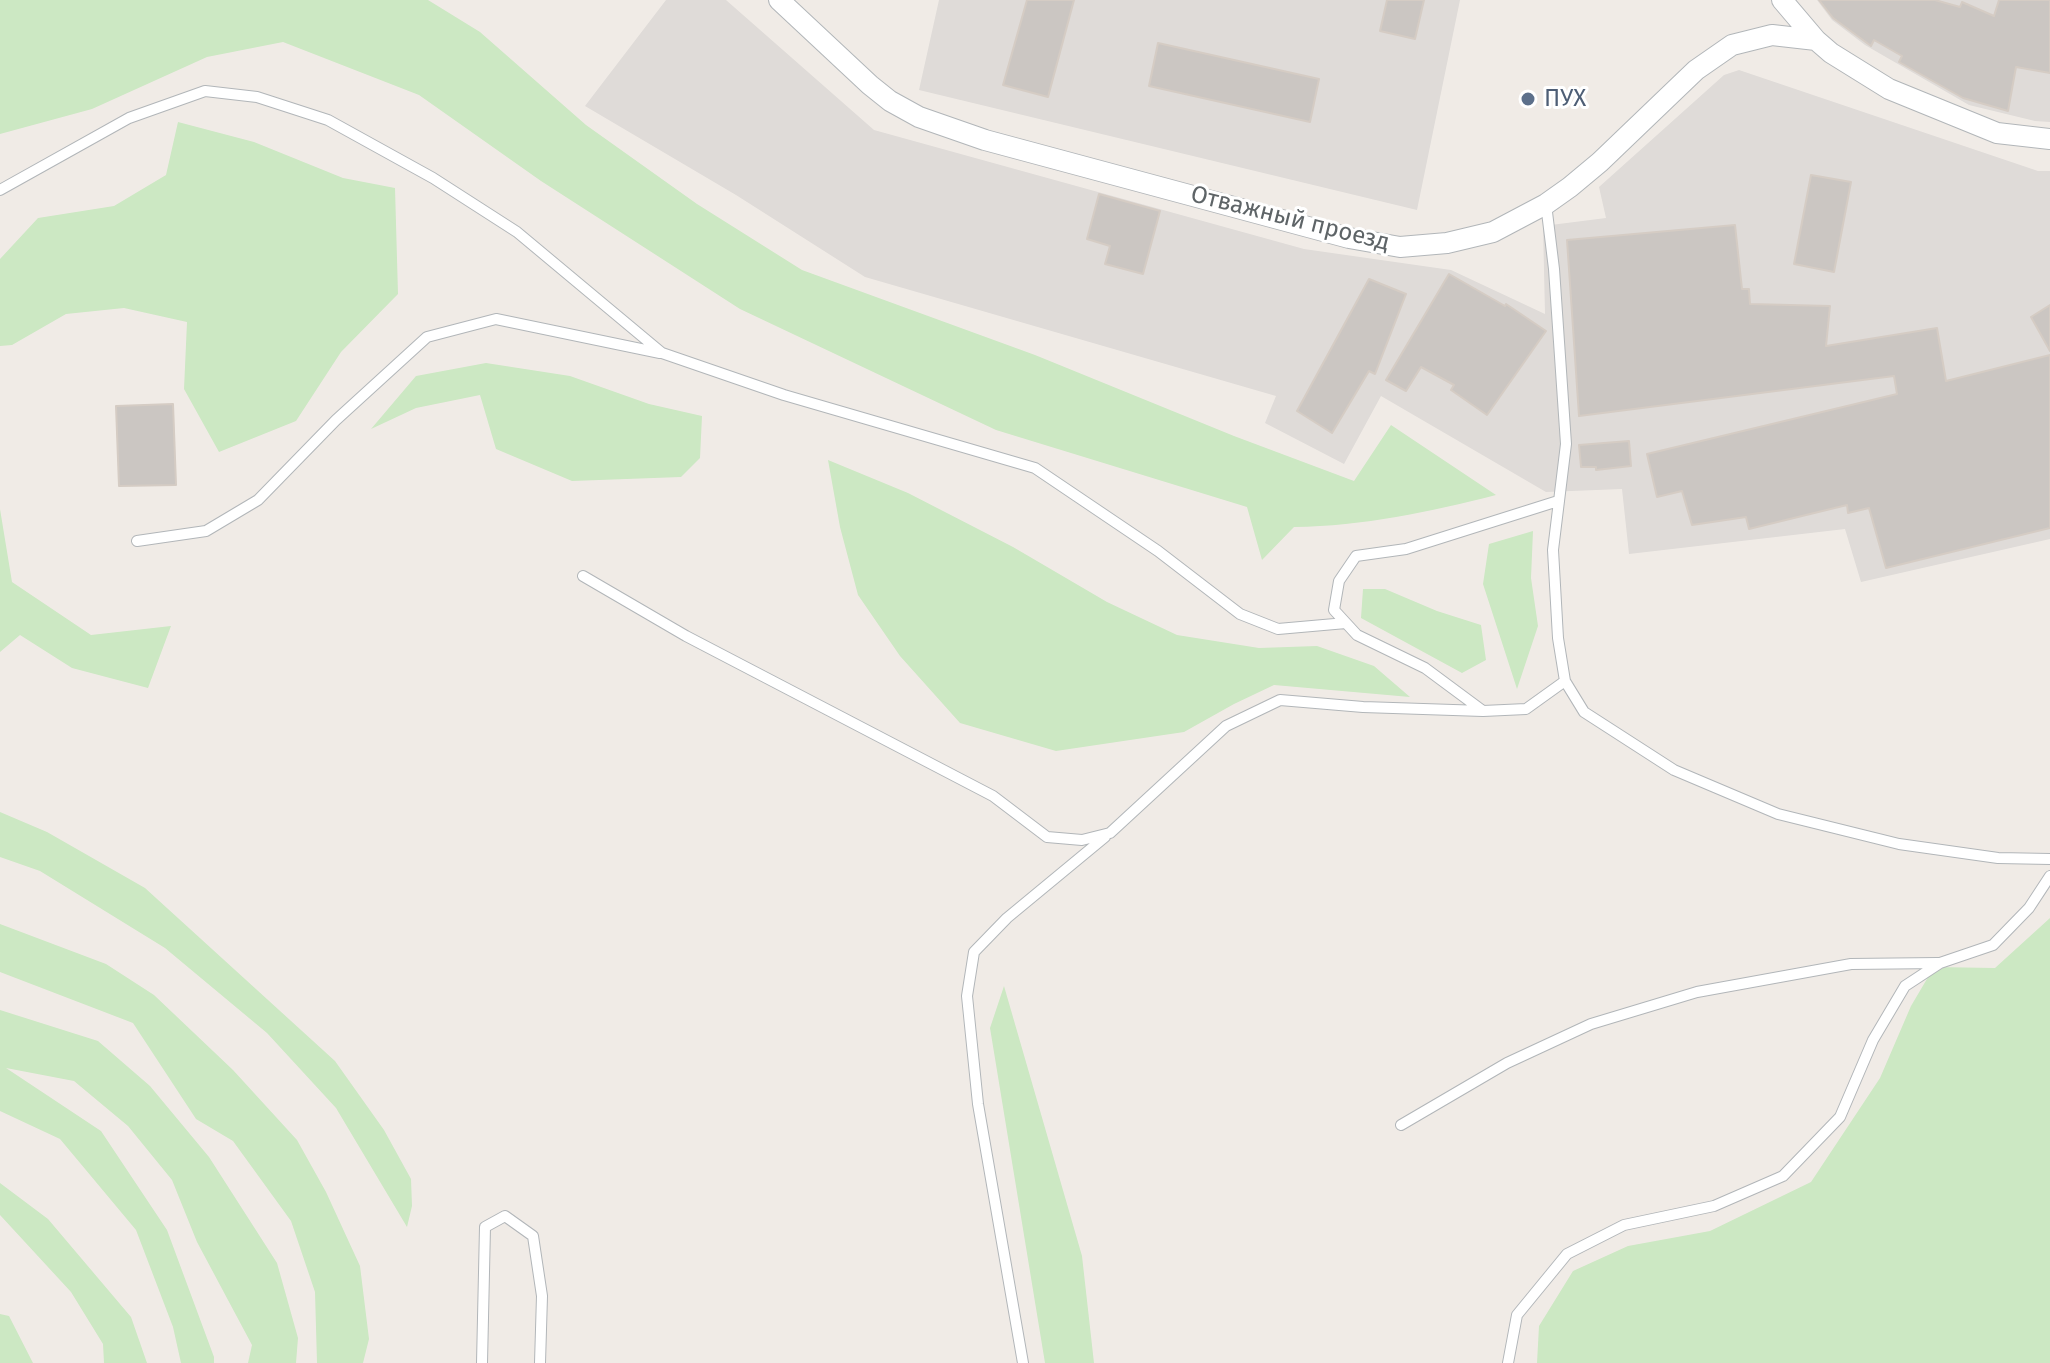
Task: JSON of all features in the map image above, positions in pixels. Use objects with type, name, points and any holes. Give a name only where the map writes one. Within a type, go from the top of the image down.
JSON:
[{"type":"street","name":"Отважный проезд","points":[[779,0],[870,85],[890,101],[919,117],[985,140],[1349,238],[1400,247],[1447,243],[1493,232],[1546,204],[1600,162],[1696,70],[1732,45],[1772,35],[1816,40],[1831,53],[1889,89],[1997,133],[2050,139]]},
{"type":"street","points":[[1782,0],[1816,40]]},
{"type":"lane","points":[[0,190],[129,118],[205,91],[257,97],[328,120],[433,178],[517,232],[662,353]]},
{"type":"lane","points":[[1546,204],[1554,269],[1566,444],[1553,550],[1558,638],[1565,681],[1584,712],[1674,770],[1778,814],[1899,844],[1998,858],[2050,859]]},
{"type":"lane","points":[[137,541],[206,531],[258,500],[336,420],[427,337],[496,319],[662,353],[784,395],[1035,468],[1158,551],[1240,614],[1278,629],[1346,623]]},
{"type":"lane","points":[[1483,711],[1425,668],[1357,635],[1334,610],[1339,581],[1356,556],[1406,549],[1558,501]]},
{"type":"lane","points":[[583,576],[686,636],[993,796],[1047,837],[1082,840],[1110,833]]},
{"type":"lane","points":[[1023,1363],[978,1104],[967,996],[974,952],[1007,918],[1110,833],[1226,726],[1280,700],[1363,707],[1483,711],[1526,709],[1565,681]]},
{"type":"lane","points":[[1508,1363],[1517,1315],[1567,1254],[1624,1225],[1714,1206],[1783,1176],[1840,1117],[1873,1040],[1905,986],[1940,963],[1993,945],[2029,908],[2050,876]]},
{"type":"lane","points":[[1401,1125],[1507,1063],[1591,1024],[1697,992],[1851,964],[1940,963]]},
{"type":"lane","points":[[482,1363],[485,1227],[505,1216],[533,1236],[542,1296],[540,1363]]},
{"type":"shaded area","points":[[666,0],[726,0],[874,130],[1304,249],[1451,270],[1545,314],[1543,226],[1606,218],[1599,187],[1724,75],[1739,70],[2038,171],[2050,171],[2050,539],[1861,582],[1845,529],[1629,554],[1622,489],[1546,492],[1381,396],[1344,464],[1265,423],[1276,396],[865,277],[736,195],[585,106]]},
{"type":"shaded area","points":[[939,0],[1460,0],[1417,210],[919,90]]},
{"type":"shaded area","points":[[1817,0],[2050,0],[2050,122],[1969,105],[1865,45],[1832,20]]},
{"type":"green space","points":[[0,0],[428,0],[480,32],[586,125],[697,204],[802,270],[1035,355],[1354,481],[1391,425],[1496,495],[1396,517],[1294,527],[1262,560],[1247,507],[996,430],[740,309],[541,181],[419,95],[283,42],[207,57],[92,109],[0,134]]},
{"type":"green space","points":[[178,122],[254,142],[343,178],[395,188],[398,294],[341,352],[296,421],[219,452],[184,389],[187,322],[124,308],[66,314],[12,345],[0,346],[0,259],[38,218],[114,206],[166,175]]},
{"type":"green space","points":[[486,363],[570,376],[649,404],[702,416],[700,458],[681,477],[572,481],[496,449],[480,395],[416,408],[371,429],[416,376]]},
{"type":"green space","points":[[828,460],[908,493],[1013,547],[1107,602],[1177,635],[1259,648],[1317,646],[1374,666],[1410,697],[1274,685],[1184,732],[1056,751],[960,723],[900,656],[858,595],[840,527]]},
{"type":"green space","points":[[0,509],[12,582],[91,635],[171,626],[148,688],[72,668],[20,635],[0,652]]},
{"type":"green space","points":[[1533,531],[1531,578],[1538,626],[1517,689],[1483,584],[1489,544]]},
{"type":"green space","points":[[1363,589],[1385,589],[1481,625],[1486,660],[1462,673],[1361,618]]},
{"type":"green space","points":[[0,812],[47,832],[145,888],[335,1061],[384,1130],[411,1179],[412,1206],[407,1227],[336,1108],[267,1033],[165,948],[40,871],[0,857]]},
{"type":"green space","points":[[2050,918],[2050,1363],[1537,1363],[1539,1326],[1573,1271],[1628,1246],[1710,1231],[1811,1182],[1880,1078],[1911,1006],[1934,967],[1995,968]]},
{"type":"green space","points":[[0,924],[106,964],[154,995],[233,1070],[297,1140],[326,1192],[360,1266],[369,1339],[363,1363],[317,1363],[315,1292],[291,1221],[233,1141],[196,1119],[133,1023],[0,972]]},
{"type":"green space","points":[[1004,986],[1082,1256],[1094,1363],[1045,1363],[990,1028]]},
{"type":"green space","points":[[0,1010],[98,1041],[150,1086],[209,1157],[277,1263],[298,1338],[296,1363],[248,1363],[252,1345],[197,1242],[172,1180],[128,1126],[74,1081],[6,1068],[101,1131],[167,1230],[214,1357],[214,1363],[181,1363],[173,1327],[136,1230],[60,1139],[0,1111]]},
{"type":"green space","points":[[0,1183],[48,1219],[131,1317],[147,1363],[104,1363],[103,1344],[71,1292],[0,1215]]},
{"type":"green space","points":[[0,1314],[9,1316],[33,1363],[0,1363]]},
{"type":"building","points":[[1027,0],[1074,0],[1048,97],[1003,85]]},
{"type":"building","points":[[1387,0],[1424,0],[1415,39],[1380,31]]},
{"type":"building","points":[[1819,0],[1935,0],[1960,7],[1962,2],[1994,16],[1999,0],[2050,0],[2050,73],[2016,67],[2008,111],[1963,98],[1899,62],[1902,56],[1874,40],[1871,46],[1833,18]]},
{"type":"building","points":[[1158,43],[1319,79],[1310,122],[1149,86]]},
{"type":"building","points":[[1811,175],[1851,182],[1834,272],[1794,264]]},
{"type":"building","points":[[1099,194],[1160,211],[1143,274],[1105,264],[1110,246],[1087,239]]},
{"type":"building","points":[[1735,225],[1742,289],[1749,289],[1750,304],[1830,306],[1826,346],[1937,328],[1946,381],[2050,355],[2050,528],[1886,568],[1869,508],[1848,513],[1847,505],[1749,529],[1746,517],[1692,525],[1682,491],[1657,497],[1647,454],[1897,394],[1894,376],[1579,416],[1567,240]]},
{"type":"building","points":[[1449,274],[1506,304],[1546,331],[1487,415],[1451,390],[1454,385],[1421,367],[1406,391],[1386,380]]},
{"type":"building","points":[[1369,279],[1406,294],[1375,374],[1369,371],[1332,433],[1297,411]]},
{"type":"building","points":[[2050,305],[2050,351],[2031,317]]},
{"type":"building","points":[[173,404],[176,485],[119,486],[116,406]]},
{"type":"building","points":[[1629,441],[1631,466],[1596,470],[1596,467],[1581,467],[1579,445]]},
{"type":"place","name":"ПУХ","points":[[1528,99]]}]
